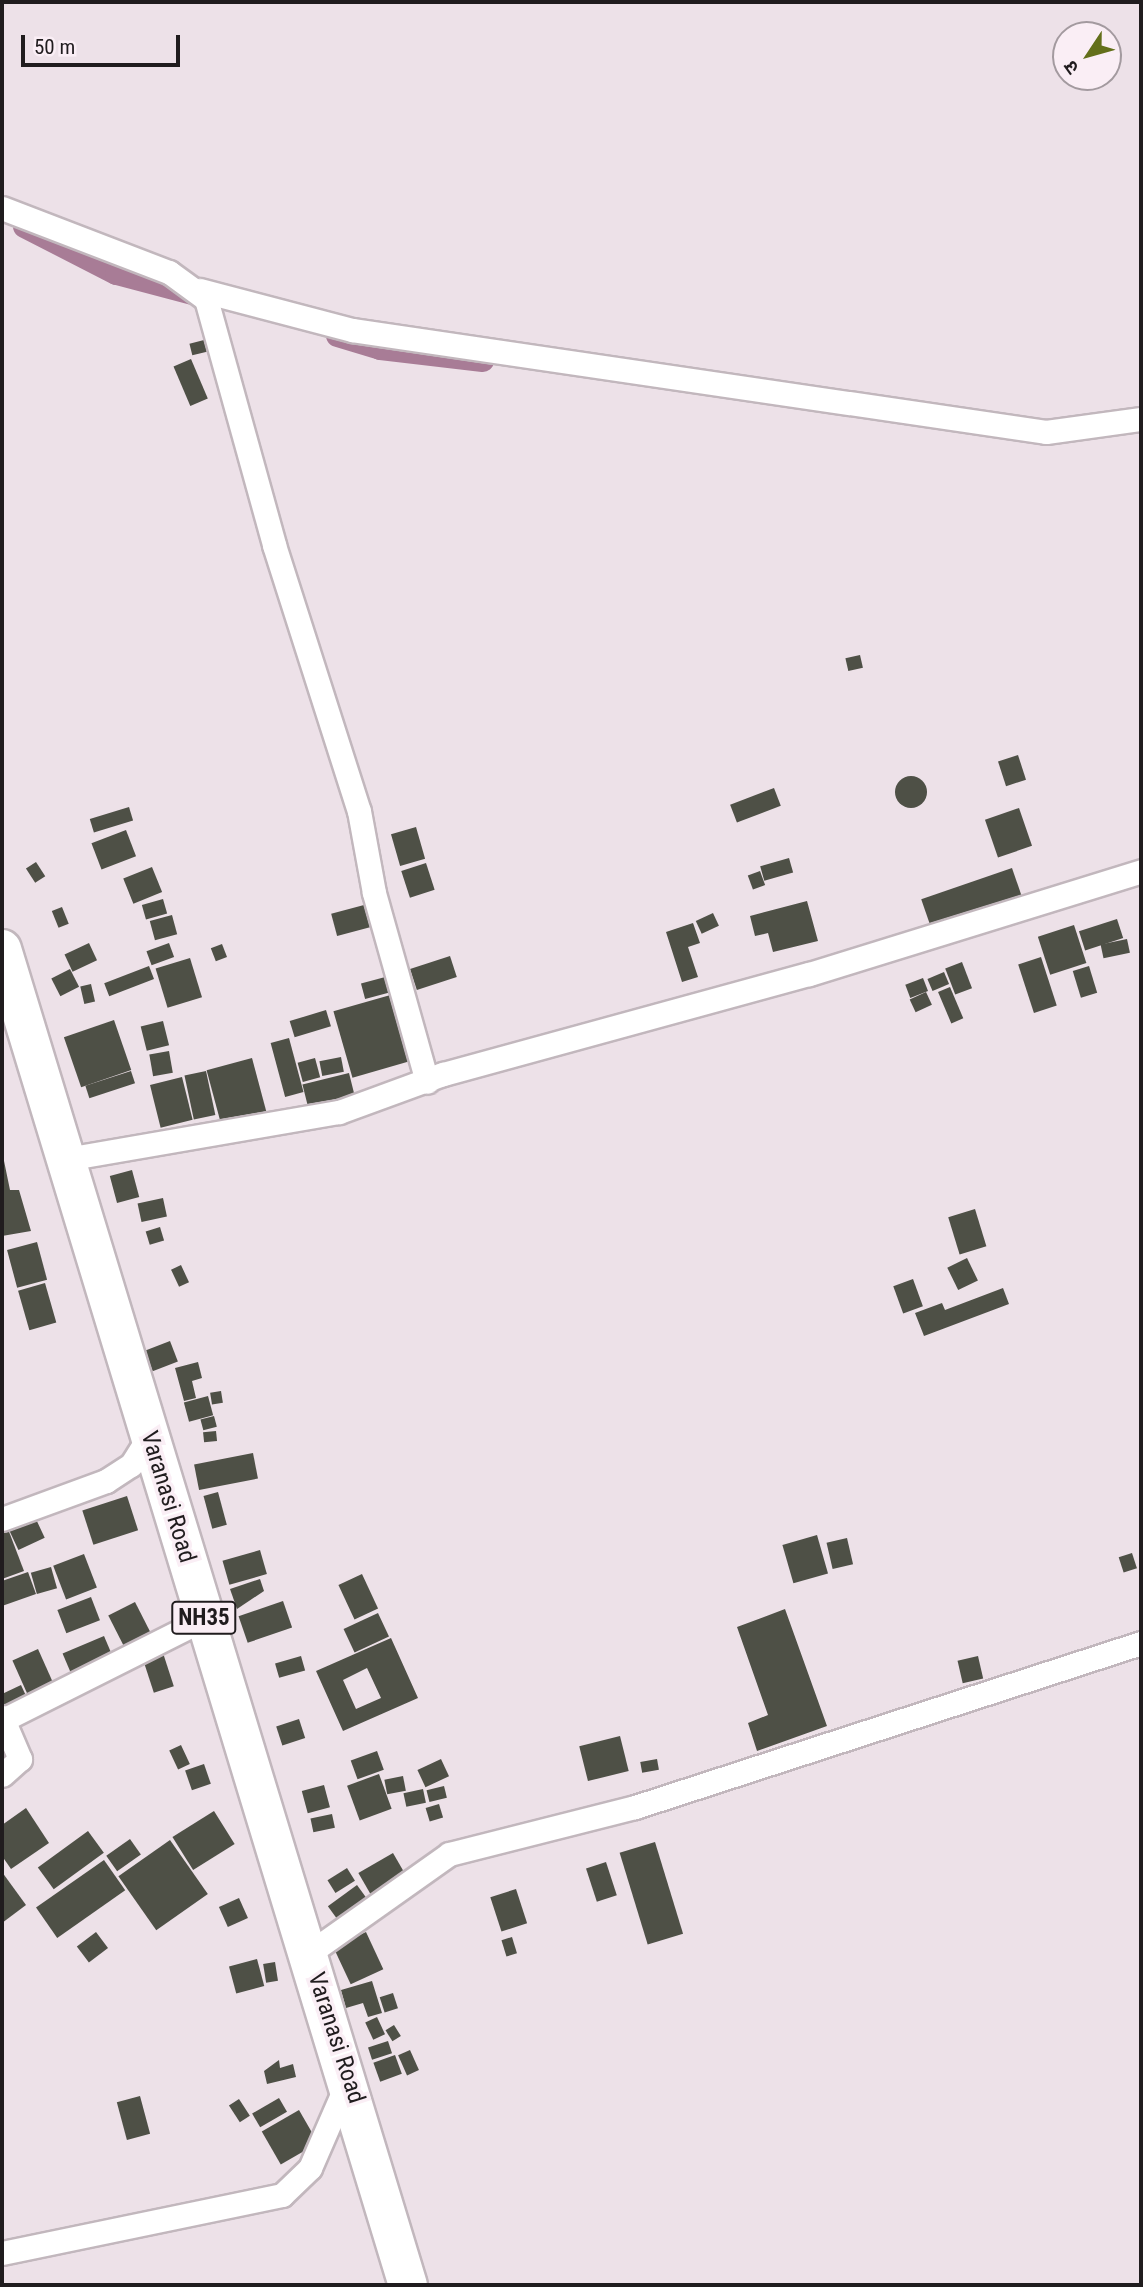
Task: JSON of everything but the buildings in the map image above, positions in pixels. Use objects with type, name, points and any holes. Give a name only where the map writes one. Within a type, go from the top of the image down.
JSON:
[{"type":"highway","name":"Varanasi Road","points":[[2,949],[14,1024],[66,1159],[204,1619],[308,1954],[350,2077],[408,2285]]},
{"type":"street","points":[[2,208],[125,253],[200,290],[352,330],[1046,432],[1141,419]]},
{"type":"street","points":[[200,290],[359,811],[374,893],[427,1082]]},
{"type":"street","points":[[66,1159],[181,1135],[309,1119],[427,1082],[809,974],[1141,871]]},
{"type":"street","points":[[2,1519],[106,1482],[131,1465],[150,1435]]},
{"type":"street","points":[[2,1775],[20,1759],[2,1719],[204,1619]]},
{"type":"street","points":[[308,1954],[449,1854],[635,1807],[1141,1643]]},
{"type":"street","points":[[2,2253],[282,2195],[310,2168],[350,2077]]},
{"type":"waterway","points":[[24,226],[116,273],[199,295]]},
{"type":"waterway","points":[[337,335],[380,348],[482,360]]}]
